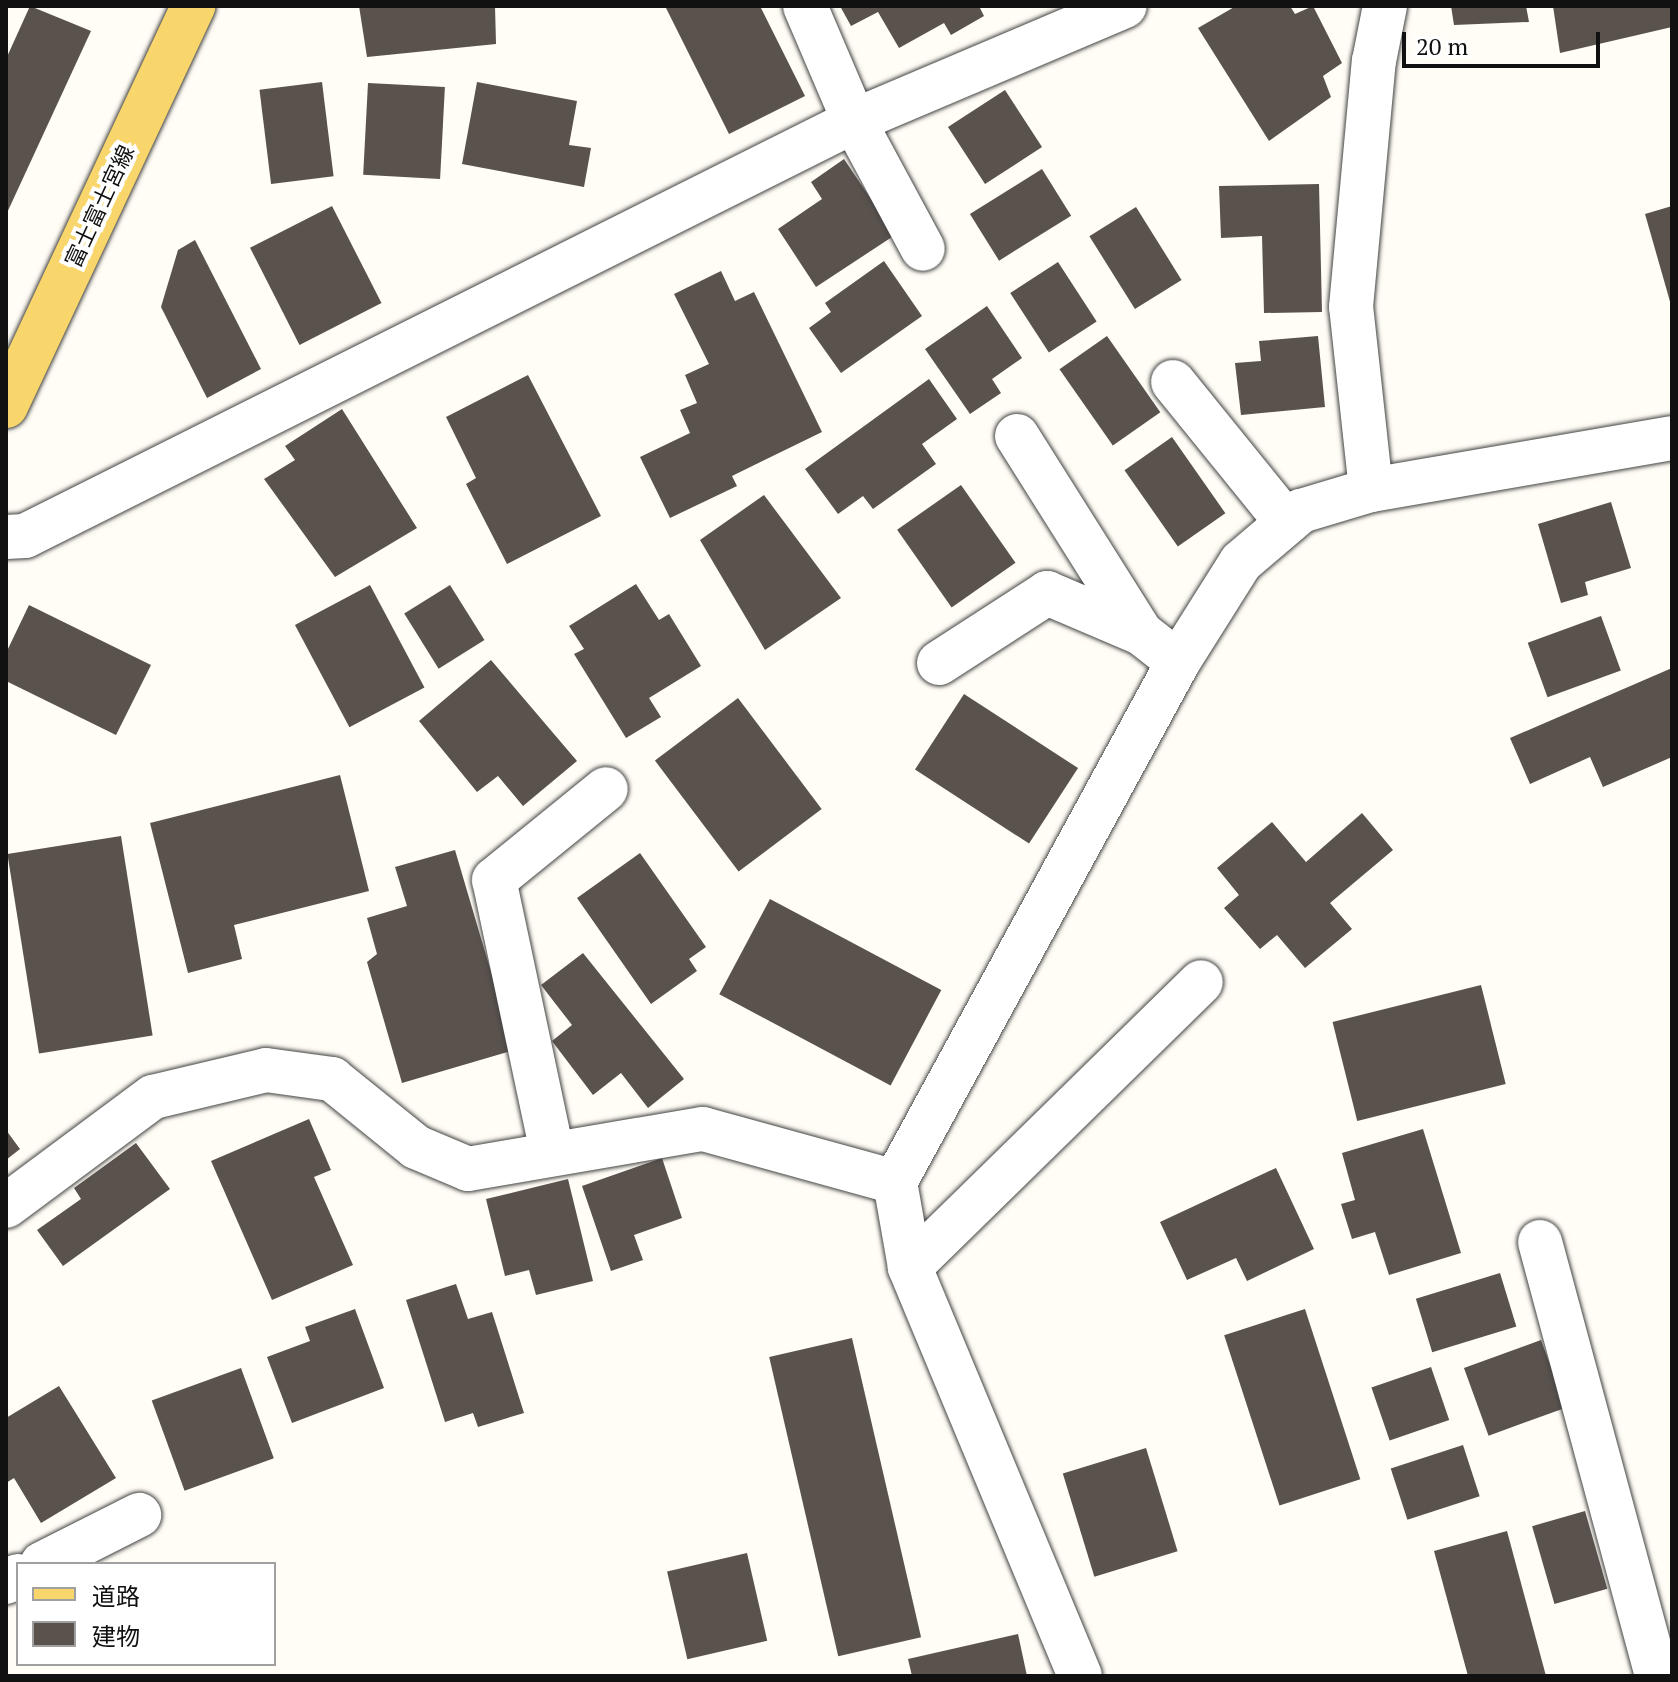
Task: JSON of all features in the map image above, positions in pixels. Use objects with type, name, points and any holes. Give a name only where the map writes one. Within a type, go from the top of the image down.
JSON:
[{"type":"main road","name":"富士富士宮線","points":[[6,406],[193,6]]},
{"type":"street","points":[[805,6],[854,121],[923,249]]},
{"type":"street","points":[[6,537],[25,536],[854,121],[1125,6]]},
{"type":"street","points":[[1371,490],[1351,307],[1374,61],[1385,6]]},
{"type":"street","points":[[1173,382],[1287,523]]},
{"type":"street","points":[[1017,436],[1141,633]]},
{"type":"street","points":[[1080,1676],[910,1267],[895,1182],[1178,662],[1241,562],[1301,511],[1371,490],[1649,446],[1672,438]]},
{"type":"street","points":[[939,663],[1047,593],[1141,633],[1178,662]]},
{"type":"street","points":[[552,1152],[494,880],[606,789]]},
{"type":"street","points":[[910,1267],[1201,982]]},
{"type":"street","points":[[6,1206],[153,1097],[266,1070],[332,1079],[416,1147],[468,1169],[552,1152],[703,1129],[895,1182]]},
{"type":"street","points":[[1540,1242],[1657,1676]]},
{"type":"street","points":[[46,1562],[139,1515]]},
{"type":"building","points":[[30,6],[91,31],[6,215],[6,59]]},
{"type":"building","points":[[359,6],[495,6],[496,44],[367,57]]},
{"type":"building","points":[[665,6],[760,6],[805,96],[729,134]]},
{"type":"building","points":[[840,6],[979,6],[984,16],[951,35],[944,23],[899,48],[878,12],[851,26]]},
{"type":"building","points":[[1236,6],[1290,6],[1295,14],[1313,6],[1342,63],[1323,76],[1331,97],[1269,141],[1198,28]]},
{"type":"building","points":[[1451,6],[1526,6],[1529,22],[1454,25]]},
{"type":"building","points":[[1553,6],[1672,6],[1672,27],[1560,53]]},
{"type":"building","points":[[322,82],[334,176],[271,184],[259,90]]},
{"type":"building","points":[[477,82],[577,101],[569,145],[591,148],[584,187],[462,164]]},
{"type":"building","points":[[368,83],[445,87],[440,179],[363,175]]},
{"type":"building","points":[[1005,90],[1042,147],[985,184],[948,127]]},
{"type":"building","points":[[844,159],[895,235],[816,287],[778,229],[822,199],[811,182]]},
{"type":"building","points":[[1042,169],[1071,216],[999,261],[970,214]]},
{"type":"building","points":[[1319,184],[1322,312],[1264,313],[1262,236],[1221,238],[1219,186]]},
{"type":"building","points":[[332,206],[381,303],[300,345],[250,248]]},
{"type":"building","points":[[1672,206],[1672,305],[1671,305],[1645,214]]},
{"type":"building","points":[[1136,207],[1182,280],[1135,309],[1089,236]]},
{"type":"building","points":[[195,240],[261,369],[207,398],[161,307],[178,250]]},
{"type":"building","points":[[884,261],[922,316],[841,373],[809,328],[831,312],[825,303]]},
{"type":"building","points":[[1058,262],[1097,322],[1049,353],[1010,293]]},
{"type":"building","points":[[721,271],[735,301],[754,292],[822,432],[732,476],[737,486],[670,518],[640,457],[690,433],[680,410],[697,403],[685,375],[709,364],[674,294]]},
{"type":"building","points":[[987,306],[1022,358],[992,379],[1001,393],[970,414],[925,349]]},
{"type":"building","points":[[1107,336],[1160,412],[1113,445],[1059,369]]},
{"type":"building","points":[[1318,336],[1325,407],[1241,415],[1235,363],[1261,361],[1259,341]]},
{"type":"building","points":[[528,375],[601,516],[507,564],[466,484],[476,478],[446,417]]},
{"type":"building","points":[[929,379],[957,419],[922,444],[936,464],[873,509],[863,496],[838,514],[805,469]]},
{"type":"building","points":[[342,409],[417,528],[335,577],[264,479],[295,460],[285,446]]},
{"type":"building","points":[[1172,437],[1225,513],[1178,546],[1124,470]]},
{"type":"building","points":[[961,485],[1015,563],[952,608],[897,530]]},
{"type":"building","points":[[764,495],[841,598],[765,650],[700,540]]},
{"type":"building","points":[[1611,502],[1631,568],[1585,582],[1588,595],[1561,603],[1538,524]]},
{"type":"building","points":[[636,584],[659,620],[669,614],[701,666],[649,698],[661,717],[626,738],[574,654],[584,649],[569,626]]},
{"type":"building","points":[[370,585],[424,687],[349,727],[295,625]]},
{"type":"building","points":[[450,585],[484,640],[439,669],[404,614]]},
{"type":"building","points":[[29,605],[151,665],[116,735],[6,681],[6,653]]},
{"type":"building","points":[[1601,616],[1621,671],[1548,697],[1528,643]]},
{"type":"building","points":[[491,660],[577,761],[523,806],[498,776],[477,792],[419,721]]},
{"type":"building","points":[[1672,668],[1672,757],[1603,787],[1590,757],[1530,784],[1510,738]]},
{"type":"building","points":[[964,694],[1078,768],[1029,844],[915,769]]},
{"type":"building","points":[[738,698],[822,809],[739,872],[655,761]]},
{"type":"building","points":[[340,775],[369,891],[234,925],[242,959],[188,973],[150,823]]},
{"type":"building","points":[[1362,813],[1393,850],[1330,903],[1352,929],[1305,968],[1277,935],[1260,949],[1224,908],[1239,895],[1217,868],[1272,822],[1306,862]]},
{"type":"building","points":[[121,836],[153,1036],[39,1054],[7,854]]},
{"type":"building","points":[[455,850],[514,1050],[402,1083],[367,962],[377,954],[367,918],[407,906],[395,867]]},
{"type":"building","points":[[640,853],[706,947],[689,959],[697,971],[651,1004],[577,898]]},
{"type":"building","points":[[770,899],[941,990],[891,1085],[719,994]]},
{"type":"building","points":[[583,953],[684,1079],[648,1108],[621,1073],[593,1095],[552,1041],[572,1025],[541,985]]},
{"type":"building","points":[[1481,985],[1506,1084],[1357,1121],[1333,1022]]},
{"type":"building","points":[[309,1119],[331,1170],[314,1177],[353,1265],[272,1300],[211,1161]]},
{"type":"building","points":[[1423,1129],[1461,1253],[1389,1275],[1375,1232],[1352,1239],[1341,1204],[1355,1200],[1342,1153]]},
{"type":"building","points":[[6,1130],[20,1149],[6,1160]]},
{"type":"building","points":[[136,1143],[170,1189],[63,1266],[37,1230],[81,1199],[74,1188]]},
{"type":"building","points":[[662,1158],[682,1218],[634,1235],[643,1260],[611,1271],[582,1186]]},
{"type":"building","points":[[1276,1168],[1314,1249],[1247,1281],[1236,1258],[1187,1280],[1160,1222]]},
{"type":"building","points":[[568,1179],[593,1281],[536,1295],[529,1270],[505,1276],[486,1199]]},
{"type":"building","points":[[1500,1273],[1516,1327],[1432,1352],[1416,1299]]},
{"type":"building","points":[[456,1284],[468,1319],[492,1312],[524,1413],[478,1427],[473,1413],[445,1422],[406,1300]]},
{"type":"building","points":[[355,1309],[384,1388],[292,1423],[267,1357],[310,1341],[305,1327]]},
{"type":"building","points":[[1305,1309],[1360,1479],[1279,1506],[1224,1335]]},
{"type":"building","points":[[852,1338],[921,1637],[838,1656],[769,1357]]},
{"type":"building","points":[[1541,1340],[1566,1408],[1489,1436],[1464,1368]]},
{"type":"building","points":[[1431,1367],[1449,1420],[1390,1440],[1371,1388]]},
{"type":"building","points":[[241,1368],[274,1458],[185,1491],[152,1400]]},
{"type":"building","points":[[59,1386],[116,1478],[41,1523],[14,1478],[6,1483],[6,1418]]},
{"type":"building","points":[[1463,1445],[1480,1496],[1407,1520],[1391,1468]]},
{"type":"building","points":[[1146,1448],[1178,1551],[1094,1577],[1063,1473]]},
{"type":"building","points":[[1585,1511],[1607,1589],[1554,1604],[1532,1526]]},
{"type":"building","points":[[1507,1531],[1546,1676],[1468,1676],[1434,1551]]},
{"type":"building","points":[[747,1553],[767,1641],[687,1659],[667,1571]]},
{"type":"building","points":[[1018,1634],[1027,1676],[912,1676],[908,1659]]}]
